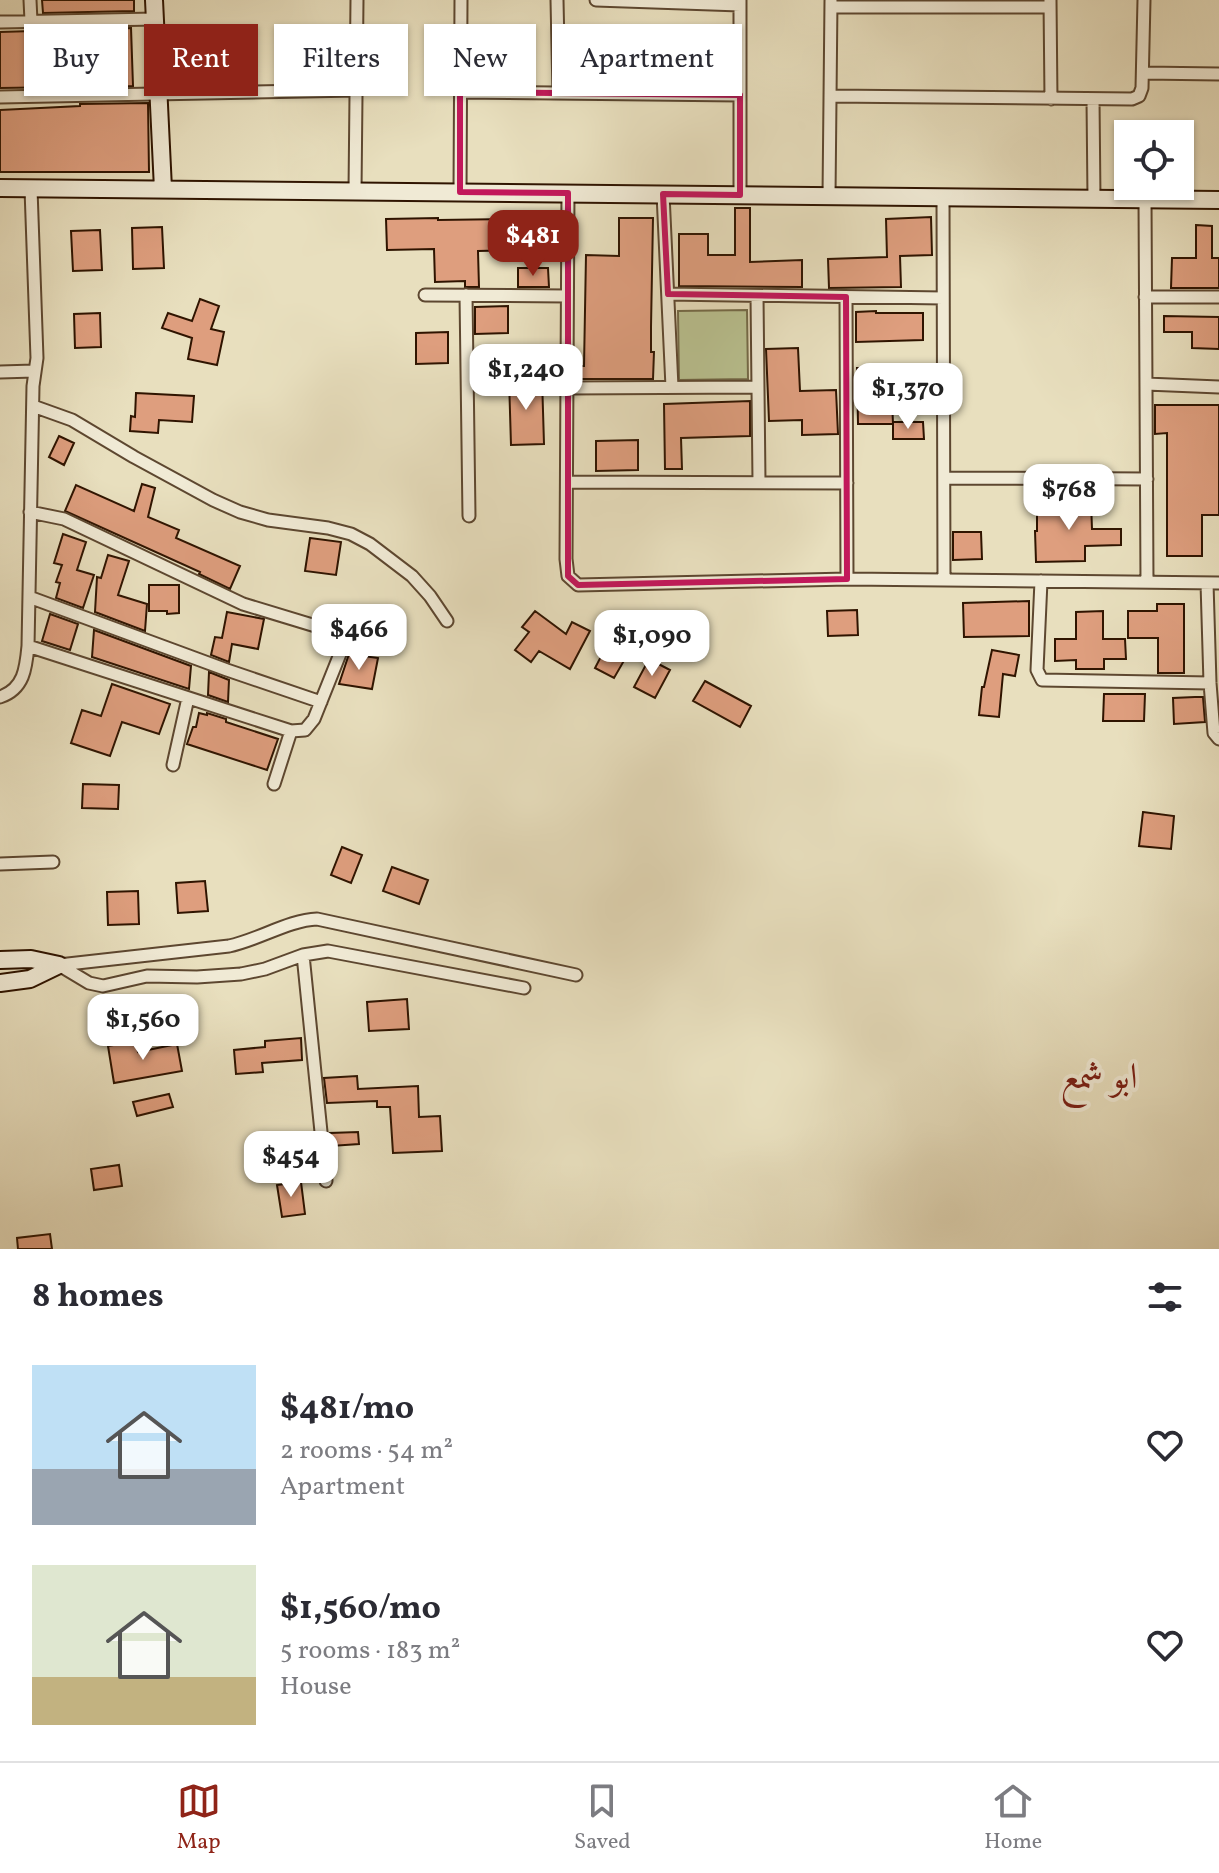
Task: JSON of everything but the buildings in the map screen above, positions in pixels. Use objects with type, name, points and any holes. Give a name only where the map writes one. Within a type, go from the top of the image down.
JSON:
[{"type":"street","points":[[30,0],[31,21]]},
{"type":"street","points":[[154,0],[155,24]]},
{"type":"street","points":[[357,0],[357,24]]},
{"type":"street","points":[[461,0],[461,24]]},
{"type":"street","points":[[557,0],[558,24]]},
{"type":"street","points":[[596,0],[740,2],[740,24]]},
{"type":"street","points":[[830,96],[1132,99],[1139,96],[1144,73],[1144,0]]},
{"type":"street","points":[[829,196],[831,3],[1050,4],[1051,99]]},
{"type":"street","points":[[0,22],[155,19]]},
{"type":"street","points":[[1144,73],[1219,74]]},
{"type":"street","points":[[0,97],[144,94]]},
{"type":"street","points":[[159,96],[163,189]]},
{"type":"street","points":[[355,191],[356,96]]},
{"type":"street","points":[[460,96],[460,192]]},
{"type":"street","points":[[740,96],[740,195]]},
{"type":"street","points":[[1093,99],[1094,199]]},
{"type":"street","points":[[0,188],[1114,199]]},
{"type":"street","points":[[0,697],[17,687],[26,671],[28,646],[34,371],[37,358],[31,189]]},
{"type":"street","points":[[568,193],[568,576],[578,585],[847,579],[1213,583],[1210,683],[1214,733],[1219,739]]},
{"type":"street","points":[[663,194],[672,387]]},
{"type":"street","points":[[943,197],[944,580]]},
{"type":"street","points":[[1145,200],[1147,582]]},
{"type":"street","points":[[1194,200],[1219,200]]},
{"type":"street","points":[[668,294],[943,298]]},
{"type":"street","points":[[425,295],[567,296]]},
{"type":"street","points":[[466,295],[469,516]]},
{"type":"street","points":[[757,296],[759,482]]},
{"type":"street","points":[[846,297],[847,579]]},
{"type":"street","points":[[1145,297],[1219,297]]},
{"type":"street","points":[[467,358],[567,358]]},
{"type":"street","points":[[0,372],[34,371]]},
{"type":"street","points":[[1146,384],[1219,387]]},
{"type":"street","points":[[567,388],[758,387]]},
{"type":"street","points":[[33,406],[72,420],[134,457],[240,512],[268,520],[351,534],[370,544],[412,576],[447,621]]},
{"type":"street","points":[[944,478],[1147,479]]},
{"type":"street","points":[[567,482],[847,483]]},
{"type":"street","points":[[28,646],[291,731],[305,730],[314,719],[344,644],[343,638],[332,631],[243,604],[64,519],[30,512]]},
{"type":"street","points":[[1041,581],[1037,670],[1042,680],[1210,683]]},
{"type":"street","points":[[29,597],[321,702]]},
{"type":"street","points":[[173,765],[188,698]]},
{"type":"street","points":[[274,784],[291,731]]},
{"type":"street","points":[[0,864],[53,862]]},
{"type":"street","points":[[0,983],[19,982],[59,965],[245,943],[305,919],[317,919],[576,975]]},
{"type":"street","points":[[0,960],[40,960],[59,965],[89,983],[103,986],[147,976],[241,974],[303,955],[328,951],[524,988]]},
{"type":"street","points":[[303,955],[326,1181]]},
{"type":"street","points":[[19,982],[28,973],[27,965],[21,959]]},
{"type":"highlighted area","points":[[460,92],[740,95],[740,195],[663,194],[668,294],[846,297],[847,579],[578,585],[568,576],[568,193],[460,192]]},
{"type":"green space","points":[[747,310],[748,379],[679,380],[678,311]]},
{"type":"district","name":"ابو شمع","points":[[1099,1079]]}]
